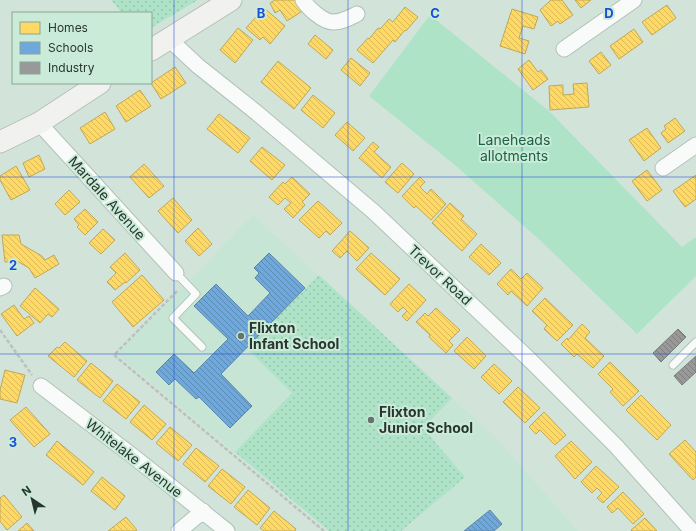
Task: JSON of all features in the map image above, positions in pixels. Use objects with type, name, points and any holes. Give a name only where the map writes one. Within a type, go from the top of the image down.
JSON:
[{"type":"street","points":[[152,49],[231,0]]},
{"type":"street","points":[[303,0],[306,6],[320,17],[331,22],[342,21],[357,14]]},
{"type":"street","points":[[564,50],[634,0]]},
{"type":"street","name":"Trevor Road","points":[[169,38],[198,66],[257,113],[380,217],[532,361],[616,446],[692,531]]},
{"type":"street","points":[[0,142],[39,123],[98,84]]},
{"type":"street","name":"Mardale Avenue","points":[[39,123],[180,278]]},
{"type":"street","points":[[663,168],[696,145]]},
{"type":"street","name":"Whitelake Avenue","points":[[41,386],[227,531]]},
{"type":"street","points":[[179,531],[203,511]]},
{"type":"lane","points":[[180,278],[196,294],[173,318],[202,347]]},
{"type":"lane","points":[[673,365],[696,342]]},
{"type":"path","points":[[180,278],[177,292],[114,355],[324,531]]},
{"type":"path","points":[[0,330],[41,386]]},
{"type":"shaded area","points":[[253,215],[499,441],[578,531],[329,531],[117,354]]},
{"type":"green space","points":[[111,0],[198,0],[152,27],[152,12],[121,12]]},
{"type":"green space","name":"Laneheads allotments","points":[[430,15],[549,111],[682,247],[696,237],[696,276],[637,334],[542,242],[456,166],[369,96]]},
{"type":"green space","name":"Flixton Junior School","points":[[319,275],[452,398],[423,428],[465,477],[401,531],[329,531],[235,452],[292,393],[246,348]]},
{"type":"building: Homes","points":[[275,0],[297,0],[304,10],[287,21],[280,10],[275,13],[270,3]]},
{"type":"building: Homes","points":[[551,0],[562,0],[573,15],[560,24],[558,21],[551,26],[540,10]]},
{"type":"building: Homes","points":[[575,0],[591,0],[581,8]]},
{"type":"building: Homes","points":[[667,5],[676,18],[652,35],[642,22]]},
{"type":"building: Homes","points":[[405,7],[418,17],[395,42],[393,40],[373,63],[357,50],[389,19],[393,22]]},
{"type":"building: Homes","points":[[264,8],[285,26],[270,44],[263,37],[260,40],[246,28]]},
{"type":"building: Homes","points":[[512,9],[538,17],[534,29],[523,26],[519,38],[529,41],[525,54],[500,46]]},
{"type":"building: Homes","points":[[238,28],[253,40],[235,63],[220,50]]},
{"type":"building: Homes","points":[[634,29],[643,42],[619,59],[610,46]]},
{"type":"building: Homes","points":[[315,35],[333,50],[326,59],[308,44]]},
{"type":"building: Homes","points":[[601,52],[611,65],[599,74],[589,61]]},
{"type":"building: Homes","points":[[351,58],[370,73],[360,86],[341,70]]},
{"type":"building: Homes","points":[[529,60],[538,72],[541,70],[548,79],[533,90],[518,69]]},
{"type":"building: Homes","points":[[278,61],[311,88],[294,109],[261,82]]},
{"type":"building: Homes","points":[[175,67],[186,83],[161,99],[152,82]]},
{"type":"building: Homes","points":[[587,83],[589,107],[550,110],[549,86],[563,85],[563,95],[574,94],[573,84]]},
{"type":"building: Homes","points":[[140,90],[151,106],[126,122],[116,106]]},
{"type":"building: Homes","points":[[313,95],[335,113],[323,128],[301,110]]},
{"type":"building: Homes","points":[[105,112],[115,129],[90,144],[80,128]]},
{"type":"building: Homes","points":[[219,114],[250,138],[238,153],[207,129]]},
{"type":"building: Homes","points":[[675,118],[685,131],[668,143],[661,133],[666,129],[664,126]]},
{"type":"building: Homes","points":[[347,122],[365,138],[353,151],[335,135]]},
{"type":"building: Homes","points":[[647,128],[661,148],[644,161],[629,140]]},
{"type":"building: Homes","points":[[373,142],[379,147],[374,152],[391,167],[382,178],[359,158]]},
{"type":"building: Homes","points":[[262,147],[285,165],[272,180],[250,161]]},
{"type":"building: Homes","points":[[39,155],[45,169],[29,177],[23,163]]},
{"type":"building: Homes","points":[[402,163],[414,174],[398,193],[385,182]]},
{"type":"building: Homes","points":[[144,164],[164,186],[149,198],[130,177]]},
{"type":"building: Homes","points":[[16,166],[30,190],[11,200],[0,180],[0,176]]},
{"type":"building: Homes","points":[[647,170],[662,190],[647,201],[632,181]]},
{"type":"building: Homes","points":[[696,175],[696,199],[685,207],[673,191]]},
{"type":"building: Homes","points":[[292,177],[310,194],[302,202],[305,205],[293,218],[284,209],[291,203],[285,198],[278,205],[269,197],[283,182],[285,184]]},
{"type":"building: Homes","points":[[420,177],[425,182],[420,187],[427,194],[431,189],[446,204],[431,220],[416,206],[414,208],[402,196]]},
{"type":"building: Homes","points":[[69,190],[80,202],[65,215],[55,204]]},
{"type":"building: Homes","points":[[173,198],[192,220],[178,233],[158,211]]},
{"type":"building: Homes","points":[[318,201],[342,223],[330,235],[326,231],[319,238],[299,220]]},
{"type":"building: Homes","points":[[450,203],[464,216],[461,219],[477,234],[462,251],[432,223]]},
{"type":"building: Homes","points":[[85,209],[98,222],[85,235],[77,227],[79,225],[74,219]]},
{"type":"building: Homes","points":[[198,228],[212,244],[199,256],[185,241]]},
{"type":"building: Homes","points":[[103,229],[115,240],[101,254],[89,243]]},
{"type":"building: Homes","points":[[350,231],[369,248],[357,261],[347,251],[340,258],[332,251]]},
{"type":"building: Homes","points":[[2,235],[19,235],[21,244],[42,256],[45,260],[54,255],[59,264],[35,278],[29,268],[17,261],[5,262]]},
{"type":"building: Homes","points":[[481,244],[501,263],[489,275],[469,257]]},
{"type":"building: Homes","points":[[125,253],[140,270],[126,283],[125,282],[115,290],[107,282],[116,273],[110,267]]},
{"type":"building: Homes","points":[[371,253],[400,279],[385,295],[356,269]]},
{"type":"building: Homes","points":[[511,269],[521,279],[527,273],[543,288],[527,306],[511,291],[508,295],[497,284]]},
{"type":"building: Homes","points":[[142,275],[164,300],[133,327],[112,302]]},
{"type":"building: Homes","points":[[409,284],[426,300],[407,321],[402,316],[407,311],[403,307],[398,312],[390,304]]},
{"type":"building: Homes","points":[[35,288],[59,309],[52,317],[48,314],[40,323],[20,306]]},
{"type":"building: Homes","points":[[545,298],[573,325],[557,341],[544,329],[547,325],[532,311]]},
{"type":"building: Homes","points":[[14,305],[24,319],[29,316],[34,323],[17,336],[1,314]]},
{"type":"building: Homes","points":[[436,308],[460,330],[449,341],[453,345],[446,353],[416,322],[425,313],[428,316]]},
{"type":"building: Homes","points":[[582,324],[590,332],[585,338],[604,356],[593,368],[577,354],[574,357],[561,344],[567,338],[568,340]]},
{"type":"building: Homes","points":[[467,337],[486,356],[474,369],[454,351]]},
{"type":"building: Homes","points":[[65,342],[87,361],[74,377],[48,356],[57,347],[59,348]]},
{"type":"building: Homes","points":[[610,362],[639,391],[623,406],[610,392],[613,389],[598,374]]},
{"type":"building: Homes","points":[[91,363],[113,381],[100,398],[77,380]]},
{"type":"building: Homes","points":[[494,364],[512,381],[499,394],[481,377]]},
{"type":"building: Homes","points":[[5,370],[25,375],[17,403],[0,399],[0,390]]},
{"type":"building: Homes","points":[[117,384],[140,402],[126,419],[103,401]]},
{"type":"building: Homes","points":[[518,387],[540,408],[525,423],[503,402]]},
{"type":"building: Homes","points":[[641,395],[671,425],[657,440],[626,410]]},
{"type":"building: Homes","points":[[144,405],[166,424],[152,440],[130,422]]},
{"type":"building: Homes","points":[[26,407],[50,434],[34,447],[10,420]]},
{"type":"building: Homes","points":[[544,412],[566,435],[555,445],[540,430],[536,434],[529,427]]},
{"type":"building: Homes","points":[[170,427],[192,445],[178,461],[156,443]]},
{"type":"building: Homes","points":[[685,440],[696,452],[696,477],[693,480],[669,454]]},
{"type":"building: Homes","points":[[57,441],[94,472],[83,485],[46,455]]},
{"type":"building: Homes","points":[[571,441],[592,462],[575,479],[555,456]]},
{"type":"building: Homes","points":[[196,448],[219,466],[205,482],[183,464]]},
{"type":"building: Homes","points":[[596,466],[619,487],[603,503],[597,498],[602,493],[597,488],[592,493],[581,482]]},
{"type":"building: Homes","points":[[222,469],[245,487],[231,504],[208,486]]},
{"type":"building: Homes","points":[[102,477],[125,496],[115,510],[91,491]]},
{"type":"building: Homes","points":[[248,490],[270,508],[257,525],[234,507]]},
{"type":"building: Homes","points":[[623,492],[644,514],[633,524],[618,508],[612,513],[607,507]]},
{"type":"building: Homes","points":[[4,495],[22,517],[7,530],[0,521],[0,498]]},
{"type":"building: Homes","points":[[274,511],[296,529],[295,531],[264,531],[260,528]]},
{"type":"building: Homes","points":[[126,517],[137,530],[108,531]]},
{"type":"building: Homes","points":[[645,518],[657,531],[631,530]]},
{"type":"building: Homes","points":[[27,523],[34,531],[18,531]]},
{"type":"building: Schools","points":[[269,253],[305,288],[221,374],[252,406],[230,428],[199,397],[196,399],[175,379],[169,385],[156,372],[174,354],[194,373],[228,339],[194,306],[216,284],[248,316],[270,293],[255,278],[259,273],[254,268]]},
{"type":"building: Schools","points":[[490,510],[502,524],[494,531],[464,531]]},
{"type":"building: Industry","points":[[678,329],[686,337],[661,362],[653,353]]},
{"type":"building: Industry","points":[[696,356],[696,372],[682,385],[674,376]]},
{"type":"place","name":"Flixton Infant School","points":[[241,336]]},
{"type":"place","name":"Flixton Junior School","points":[[371,420]]}]
